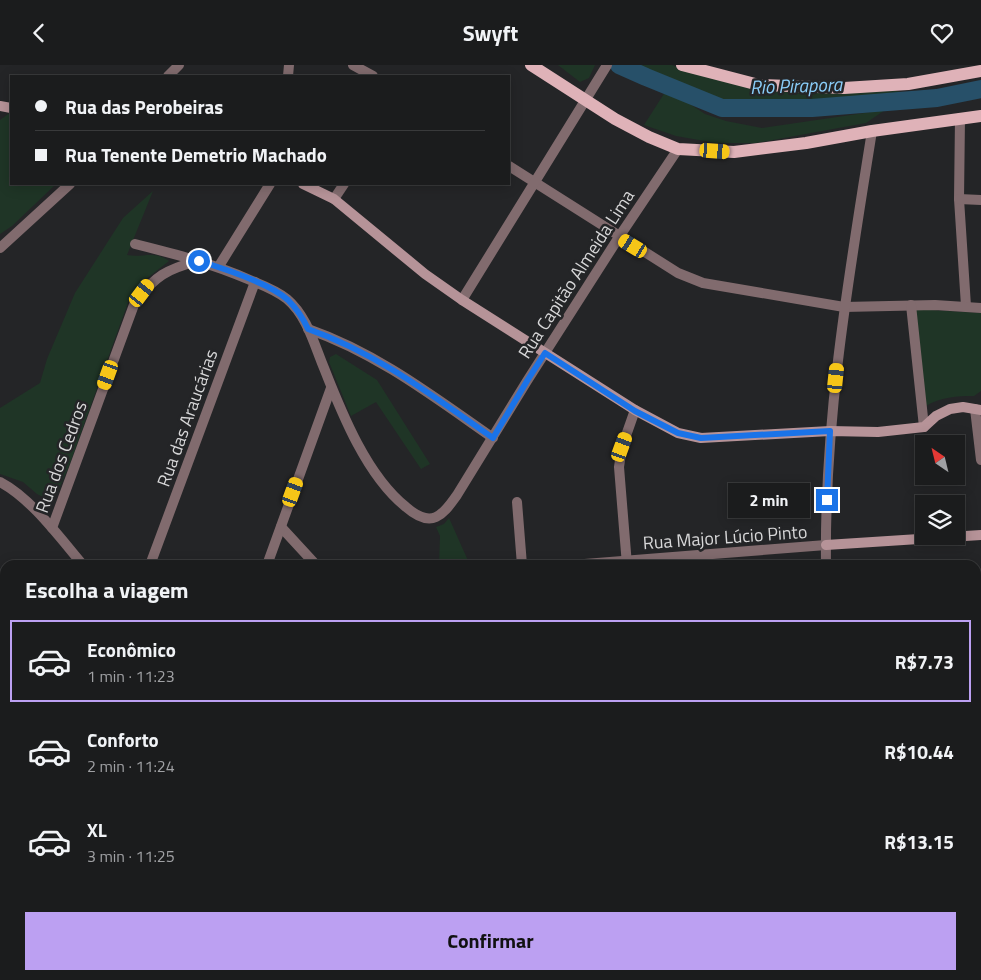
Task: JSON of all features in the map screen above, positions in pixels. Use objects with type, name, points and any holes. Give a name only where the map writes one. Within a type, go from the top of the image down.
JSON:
[{"type":"main road","points":[[531,65],[615,119],[649,137],[678,149],[734,152],[806,143],[960,117],[981,116]]},
{"type":"main road","points":[[682,65],[759,85],[844,88],[908,84],[981,71]]},
{"type":"street","points":[[169,75],[179,65]]},
{"type":"street","points":[[353,65],[371,75]]},
{"type":"street","points":[[462,300],[605,69]]},
{"type":"street","points":[[960,117],[959,199],[966,306]]},
{"type":"street","points":[[826,560],[830,431],[844,307],[872,131]]},
{"type":"street","name":"Rua Capitão Almeida Lima","points":[[331,388],[372,470],[396,499],[415,515],[426,519],[436,517],[447,508],[457,495],[618,237],[678,149]]},
{"type":"street","points":[[510,167],[618,237],[678,273],[703,283],[844,307],[911,305],[981,308]]},
{"type":"street","points":[[0,249],[69,185]]},
{"type":"street","points":[[219,267],[269,185]]},
{"type":"street","points":[[305,185],[334,199],[425,273],[462,300],[635,411],[678,433],[701,438],[830,431],[878,432],[924,427],[936,416],[950,409],[963,407],[978,409],[981,460]]},
{"type":"street","points":[[334,199],[343,185]]},
{"type":"street","points":[[959,199],[981,200]]},
{"type":"street","points":[[0,242],[30,221]]},
{"type":"street","points":[[135,244],[219,267],[277,292],[287,299],[300,313],[308,329],[331,388],[269,560]]},
{"type":"street","name":"Rua dos Cedros","points":[[52,528],[135,303],[149,284],[167,271],[199,261]]},
{"type":"street","name":"Rua das Araucárias","points":[[152,560],[255,282]]},
{"type":"street","points":[[911,305],[924,427]]},
{"type":"street","points":[[308,329],[360,350],[400,374],[493,438]]},
{"type":"street","points":[[627,560],[619,467],[622,447],[635,411]]},
{"type":"street","points":[[0,483],[13,489],[52,528],[78,560]]},
{"type":"street","points":[[517,502],[522,560]]},
{"type":"street","points":[[281,527],[311,560]]},
{"type":"street","points":[[826,545],[981,535]]},
{"type":"street","name":"Rua Major Lúcio Pinto","points":[[660,560],[826,545]]},
{"type":"green space","points":[[558,65],[595,65],[589,78],[580,82]]},
{"type":"green space","points":[[632,65],[672,65],[687,71],[752,85],[890,89],[910,95],[854,110],[762,117],[727,115],[704,108],[660,79]]},
{"type":"green space","points":[[667,89],[705,114],[726,121],[762,128],[885,110],[866,123],[756,143],[716,143],[676,136],[644,125]]},
{"type":"green space","points":[[10,113],[10,185],[55,185],[12,226],[0,234],[0,120]]},
{"type":"green space","points":[[153,191],[127,255],[153,255],[169,261],[141,283],[130,297],[69,466],[58,491],[47,499],[37,494],[23,482],[0,474],[0,408],[40,383],[47,359],[75,293],[123,218]]},
{"type":"green space","points":[[914,309],[981,313],[981,391],[974,396],[949,398],[926,406]]},
{"type":"green space","points":[[336,354],[377,380],[430,464],[421,469],[376,402],[351,416],[329,362],[330,357]]},
{"type":"green space","points":[[449,518],[468,560],[439,560],[440,536],[436,527],[444,524]]},
{"type":"waterway","name":"Rio Pirapora","points":[[619,65],[722,108],[812,108],[937,98],[981,89]]},
{"type":"route","points":[[199,261],[219,267],[277,292],[287,299],[300,313],[308,329],[360,350],[400,374],[493,438],[545,353],[635,411],[678,433],[701,438],[830,431],[827,500]]}]
